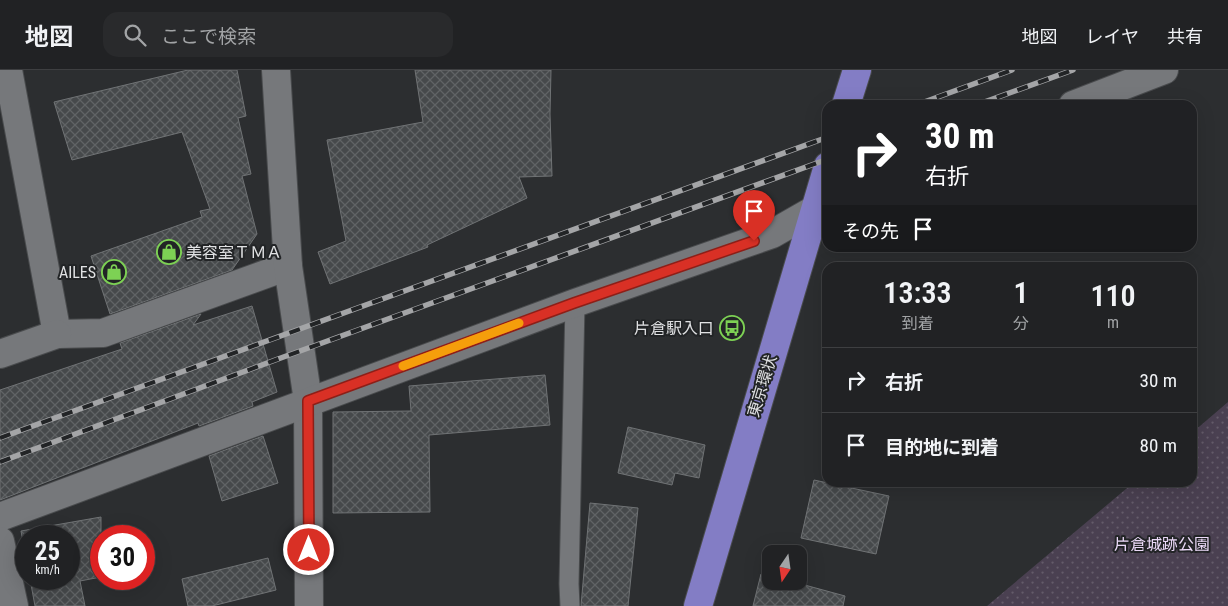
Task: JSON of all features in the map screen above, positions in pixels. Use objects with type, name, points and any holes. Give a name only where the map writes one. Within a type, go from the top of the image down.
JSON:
[{"type":"highway","points":[[848,100],[857,70]]},
{"type":"highway","name":"東京環状","points":[[698,606],[821,205]]},
{"type":"street","points":[[8,70],[10,134],[57,334]]},
{"type":"street","points":[[276,70],[288,266],[308,401],[309,606]]},
{"type":"street","points":[[1085,100],[1164,70]]},
{"type":"street","points":[[0,517],[574,303],[772,234],[821,205]]},
{"type":"street","points":[[0,354],[57,334],[103,333],[288,266]]},
{"type":"street","points":[[0,541],[14,606]]},
{"type":"lane","points":[[570,606],[574,303]]},
{"type":"green space","name":"片倉城跡公園","points":[[1228,402],[1228,606],[987,606],[1128,487],[1197,487],[1197,429]]},
{"type":"building","points":[[188,70],[237,70],[246,116],[238,118],[251,174],[242,176],[257,234],[232,270],[110,314],[91,256],[202,217],[200,211],[210,209],[182,132],[72,160],[54,102]]},
{"type":"building","points":[[415,70],[551,70],[552,176],[519,177],[527,198],[427,245],[428,247],[330,284],[318,252],[346,241],[327,140],[423,122]]},
{"type":"building","points":[[252,306],[277,392],[252,402],[253,406],[199,426],[198,423],[0,500],[0,390],[122,349],[120,343],[201,314],[193,325]]},
{"type":"building","points":[[545,375],[550,425],[429,435],[430,512],[333,513],[333,412],[411,411],[409,386]]},
{"type":"building","points":[[628,427],[705,445],[699,478],[675,473],[672,485],[618,473]]},
{"type":"building","points":[[263,436],[278,483],[222,501],[209,456]]},
{"type":"building","points":[[814,480],[822,482],[822,487],[847,487],[889,496],[876,554],[801,538]]},
{"type":"building","points":[[590,503],[638,508],[628,606],[581,606]]},
{"type":"building","points":[[101,517],[101,525],[90,525],[90,579],[80,581],[80,525],[55,525]]},
{"type":"building","points":[[268,558],[276,590],[212,606],[188,606],[182,579]]},
{"type":"building","points":[[761,574],[762,590],[808,590],[808,586],[845,596],[843,606],[753,606]]},
{"type":"building","points":[[80,581],[85,606],[35,606],[32,590],[80,590]]},
{"type":"railway","points":[[930,100],[1012,70]]},
{"type":"railway","points":[[990,100],[1073,70]]},
{"type":"railway","points":[[0,438],[822,139]]},
{"type":"railway","points":[[0,462],[822,161]]},
{"type":"slow traffic","points":[[403,366],[519,323]]},
{"type":"place","name":"美容室ＴＭＡ","points":[[169,252]]},
{"type":"place","name":"AILES","points":[[114,272]]},
{"type":"place","name":"片倉駅入口","points":[[732,328]]},
{"type":"route","points":[[309,550],[308,401],[574,303],[754,241]]}]
